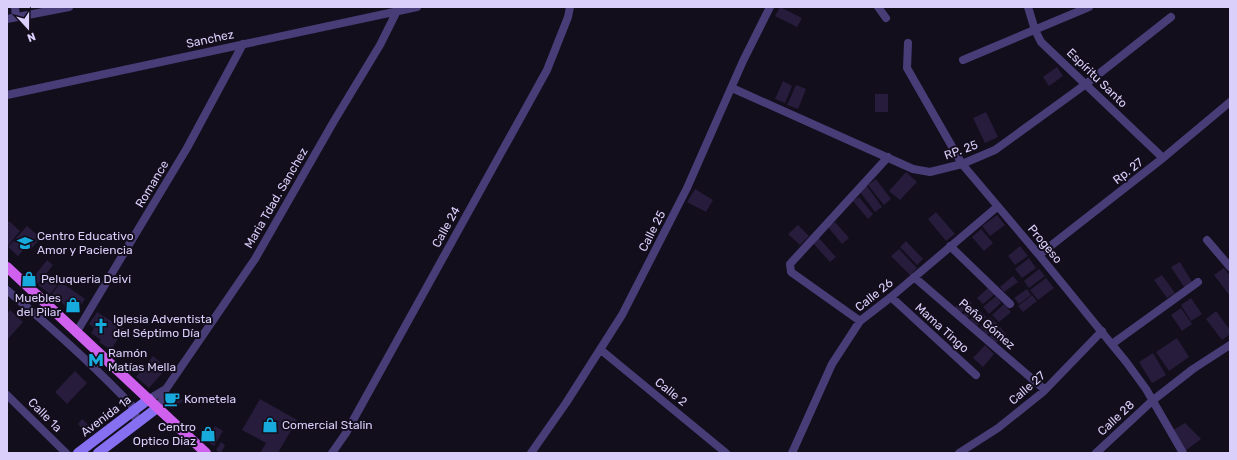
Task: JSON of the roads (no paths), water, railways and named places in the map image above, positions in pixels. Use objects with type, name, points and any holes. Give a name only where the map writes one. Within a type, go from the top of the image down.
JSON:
[{"type":"main road","points":[[7,267],[206,453]]},
{"type":"main road","name":"Avenida 1a","points":[[78,453],[149,399]]},
{"type":"main road","name":"Avenida 1a","points":[[98,453],[157,408]]},
{"type":"street","points":[[15,7],[16,17]]},
{"type":"street","points":[[7,19],[69,7]]},
{"type":"street","name":"Sanchez","points":[[7,95],[417,7]]},
{"type":"street","name":"Calle 24","points":[[332,453],[346,433],[546,70],[568,17],[570,7]]},
{"type":"street","name":"Calle 25","points":[[531,453],[566,404],[622,315],[687,188],[743,61],[770,7]]},
{"type":"street","points":[[878,7],[886,18]]},
{"type":"street","name":"Espíritu Santo","points":[[1028,7],[1035,30],[1041,42],[1163,158]]},
{"type":"street","points":[[963,60],[1089,7]]},
{"type":"street","name":"Maria Tdad. Sanchez","points":[[157,408],[166,389],[255,259],[334,121],[380,45],[397,11]]},
{"type":"street","name":"RP. 25","points":[[732,88],[913,169],[930,172],[962,164],[995,150],[1086,84],[1171,17]]},
{"type":"street","name":"Progeso","points":[[908,43],[907,68],[962,164],[1112,344],[1146,389],[1183,453]]},
{"type":"street","name":"Romance","points":[[76,333],[187,148],[243,44]]},
{"type":"street","name":"Rp. 27","points":[[1039,255],[1163,158],[1230,102]]},
{"type":"street","points":[[860,321],[791,272],[790,264],[888,157]]},
{"type":"street","name":"Calle 26","points":[[792,453],[832,364],[860,321],[891,298],[997,207]]},
{"type":"street","points":[[1207,240],[1230,268]]},
{"type":"street","points":[[950,246],[1010,304]]},
{"type":"street","name":"Peña Gómez","points":[[914,277],[1045,390]]},
{"type":"street","points":[[1112,344],[1198,282]]},
{"type":"street","points":[[7,290],[51,327],[106,378],[135,409],[136,424]]},
{"type":"street","name":"Mama Tingo","points":[[891,298],[976,375]]},
{"type":"street","name":"Calle 27","points":[[959,453],[998,428],[1045,390],[1102,331]]},
{"type":"street","name":"Calle 28","points":[[1096,453],[1152,401],[1193,369],[1230,345]]},
{"type":"street","name":"Calle 2","points":[[601,350],[726,453]]},
{"type":"street","points":[[149,399],[166,389]]},
{"type":"street","name":"Calle 1a","points":[[7,395],[66,453]]},
{"type":"place","name":"Centro Educativo Amor y Paciencia","points":[[25,243]]},
{"type":"place","name":"Peluqueria Deivi","points":[[29,279]]},
{"type":"place","name":"Muebles del Pilar","points":[[73,305]]},
{"type":"place","name":"Iglesia Adventista del Séptimo Día","points":[[101,326]]},
{"type":"place","name":"Ramón Matías Mella","points":[[96,360]]},
{"type":"place","name":"Kometela","points":[[172,399]]},
{"type":"place","name":"Comercial Stalin","points":[[270,425]]},
{"type":"place","name":"Centro Optico Diaz","points":[[208,434]]}]
